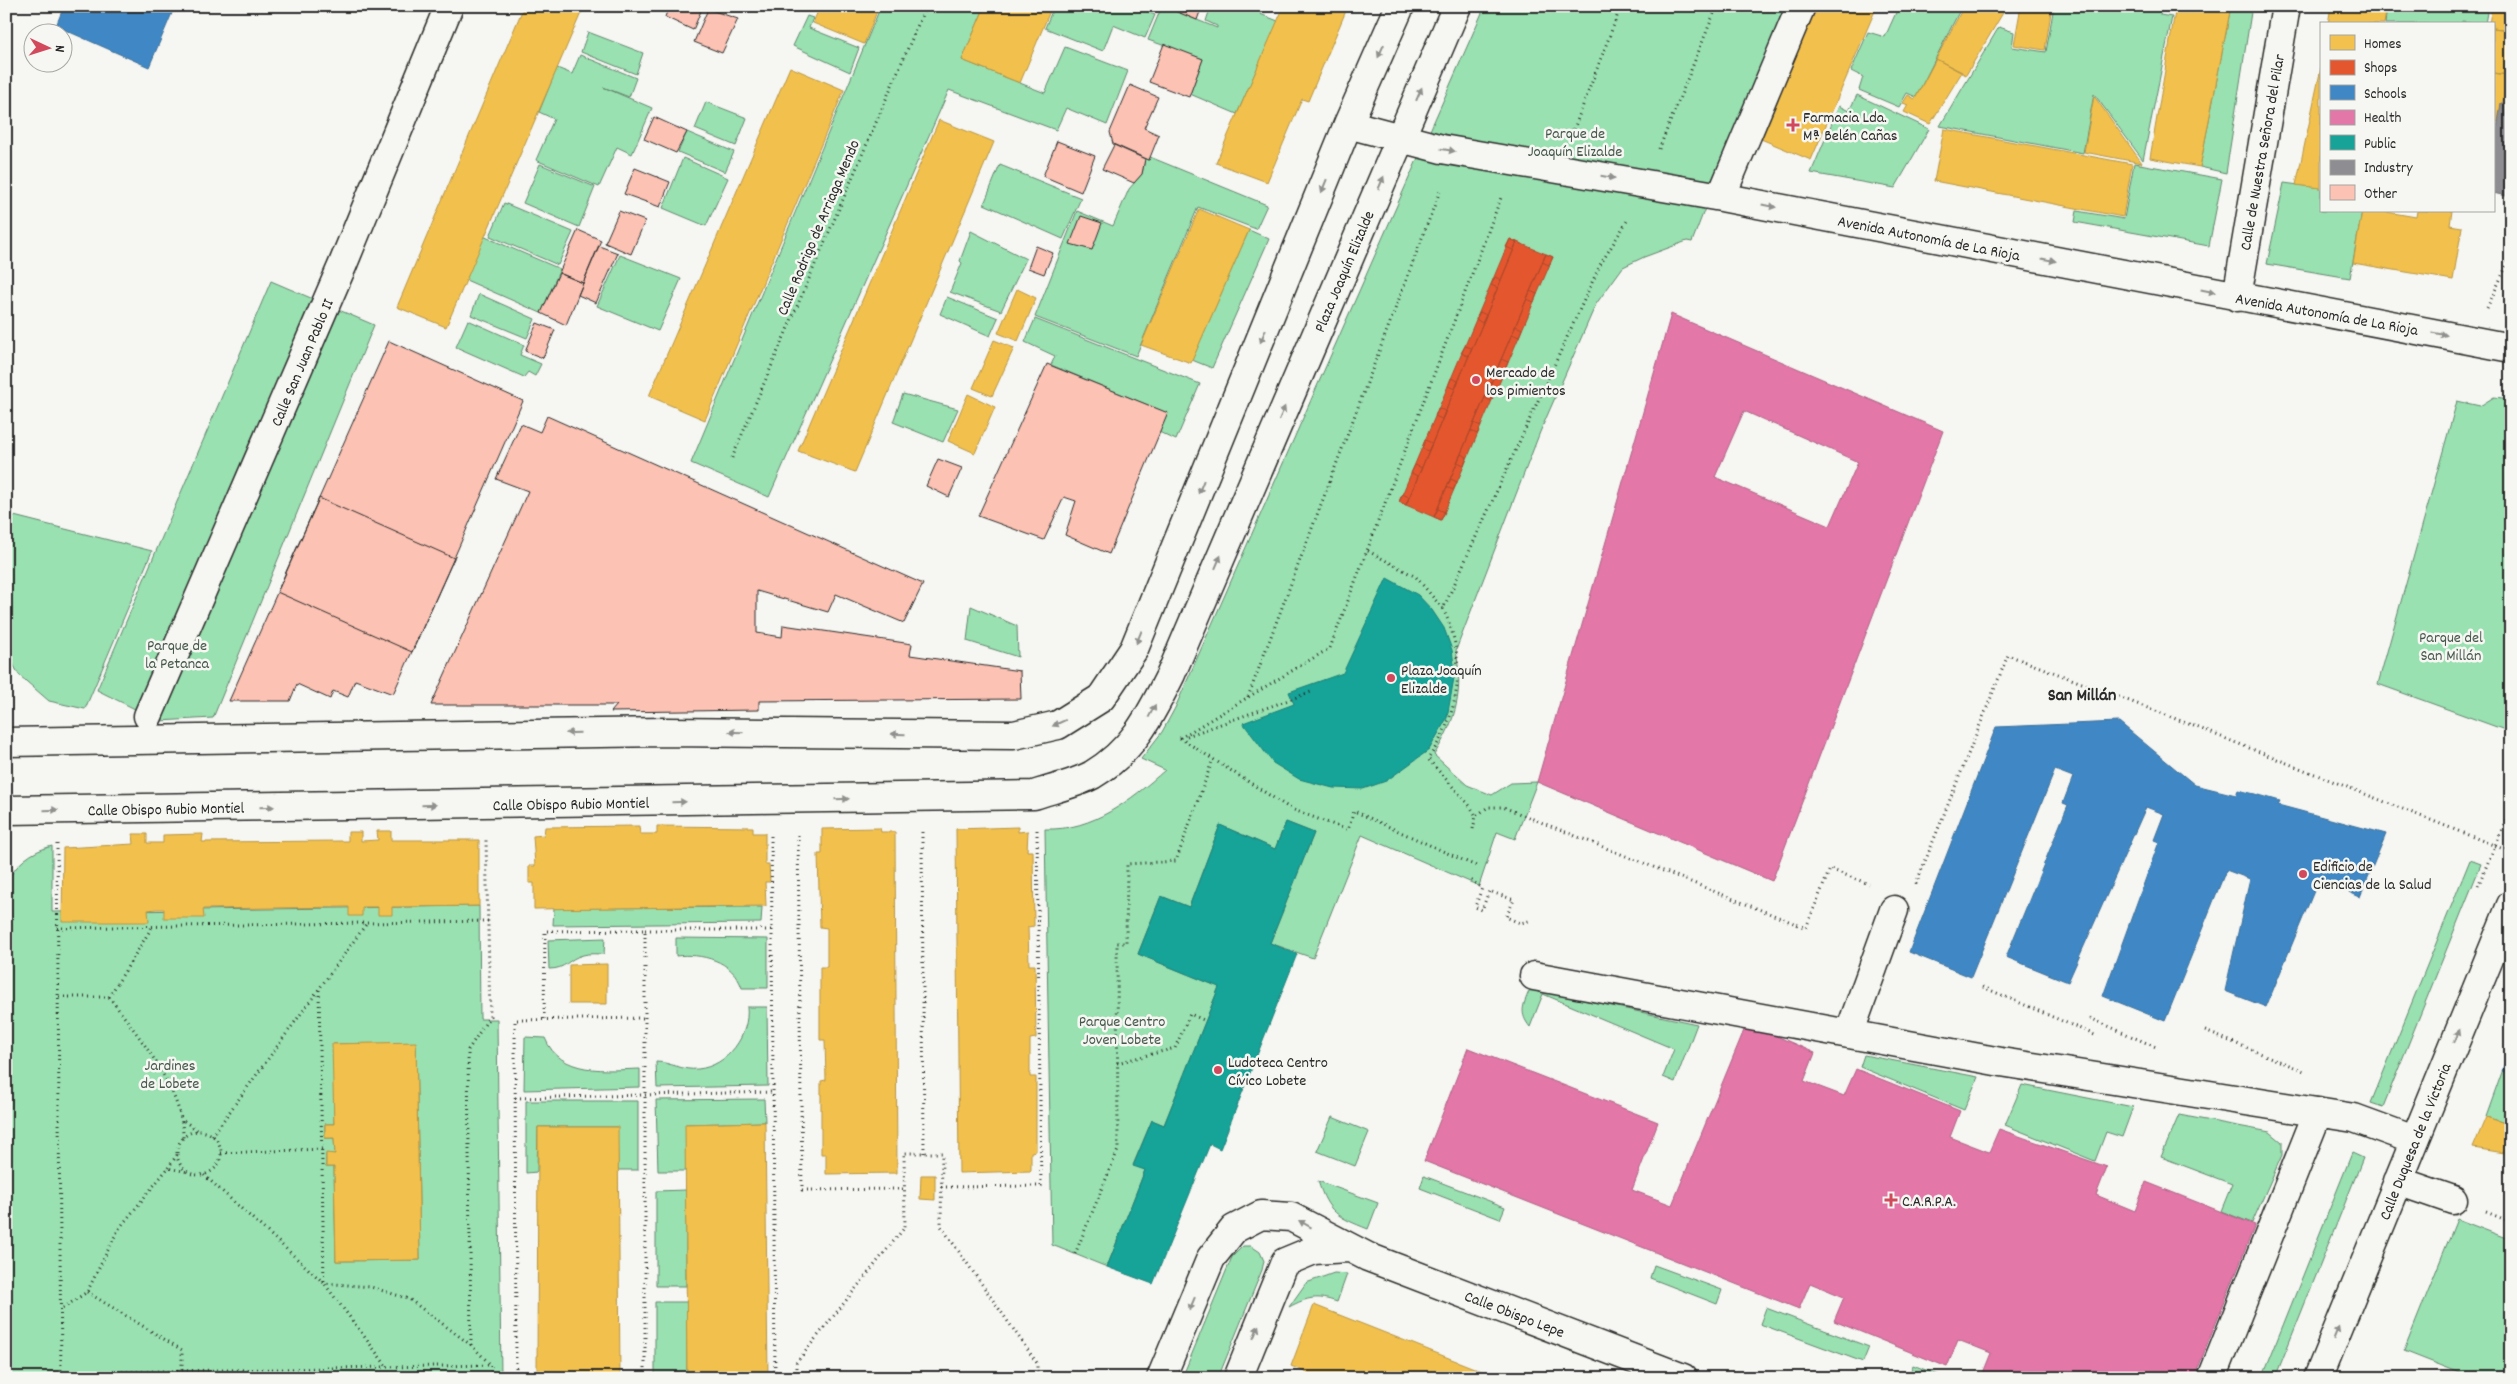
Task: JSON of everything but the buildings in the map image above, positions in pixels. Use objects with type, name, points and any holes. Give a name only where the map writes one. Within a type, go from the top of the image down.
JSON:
[{"type":"street","name":"Calle San Juan Pablo II","points":[[148,716],[343,264],[449,6]]},
{"type":"street","points":[[6,742],[666,732],[1014,735],[1058,725],[1100,698],[1134,649],[1348,124],[1400,6]]},
{"type":"street","name":"Plaza Joaquín Elizalde","points":[[1125,751],[1150,715],[1171,674],[1457,6]]},
{"type":"street","points":[[1721,197],[1800,6]]},
{"type":"street","name":"Calle de Nuestra Señora del Pilar","points":[[2237,297],[2286,6]]},
{"type":"street","name":"Avenida Autonomía de La Rioja","points":[[1348,124],[1442,150],[1721,197],[2511,348]]},
{"type":"street","name":"Calle Obispo Rubio Montiel","points":[[6,810],[1034,795],[1091,776],[1125,751]]},
{"type":"street","points":[[1849,1034],[1904,900]]},
{"type":"street","name":"Calle Duquesa de la Victoria","points":[[2327,1375],[2414,1140],[2511,906]]},
{"type":"street","points":[[1534,976],[2001,1062],[2354,1118],[2414,1140]]},
{"type":"street","points":[[2212,1378],[2318,1112]]},
{"type":"street","points":[[2398,1181],[2453,1200]]},
{"type":"street","name":"Calle Obispo Lepe","points":[[1161,1378],[1211,1258],[1234,1229],[1261,1215],[1291,1217],[1348,1248],[1683,1378]]},
{"type":"street","name":"Calle Obispo Lepe","points":[[1238,1378],[1286,1262],[1314,1250],[1348,1248]]},
{"type":"path","name":"Calle Rodrigo de Arriaga Mendo","points":[[732,458],[926,6]]},
{"type":"path","points":[[1559,169],[1621,6]]},
{"type":"path","points":[[1659,150],[1717,6]]},
{"type":"path","points":[[1180,738],[1330,648],[1515,162]]},
{"type":"path","points":[[1248,698],[1441,188]]},
{"type":"path","points":[[1443,609],[1600,265],[1627,221]]},
{"type":"path","points":[[2485,312],[2511,256]]},
{"type":"path","points":[[1368,551],[1416,576],[1443,609],[1454,631],[1458,657],[1453,710],[1439,744],[1428,760],[1470,806],[1476,816]]},
{"type":"path","points":[[1904,900],[2008,655],[2161,713],[2511,852]]},
{"type":"path","points":[[1180,738],[1311,692]]},
{"type":"path","points":[[1180,738],[1291,810],[1348,830],[1354,811],[1476,866]]},
{"type":"path","points":[[1075,1254],[1118,1150],[1117,943],[1126,943],[1127,864],[1176,861],[1213,759]]},
{"type":"path","points":[[471,1345],[468,1050],[490,1016],[485,804]]},
{"type":"path","points":[[1473,829],[1476,816],[1488,807],[1503,807],[1806,928],[1830,869],[1874,886]]},
{"type":"path","points":[[771,828],[775,1378]]},
{"type":"path","points":[[798,828],[802,1190],[904,1189]]},
{"type":"path","points":[[922,828],[924,1154]]},
{"type":"path","points":[[941,1187],[1041,1186],[1036,829]]},
{"type":"path","points":[[62,838],[57,842],[62,1378]]},
{"type":"path","points":[[1470,880],[1482,888],[1475,907],[1482,910],[1489,891],[1514,900],[1506,917],[1520,923],[1530,921]]},
{"type":"path","points":[[57,928],[488,922]]},
{"type":"path","points":[[212,1136],[367,923]]},
{"type":"path","points":[[109,997],[152,927]]},
{"type":"path","points":[[645,930],[645,1378]]},
{"type":"path","points":[[544,1018],[545,931],[772,930]]},
{"type":"path","points":[[1983,987],[2096,1036]]},
{"type":"path","points":[[319,990],[324,1283]]},
{"type":"path","points":[[59,997],[109,997]]},
{"type":"path","points":[[62,1309],[87,1292],[118,1230],[168,1168],[177,1154],[183,1138],[183,1121],[163,1075],[139,1037],[109,997]]},
{"type":"path","points":[[1117,1063],[1175,1048],[1190,1014],[1206,1021]]},
{"type":"path","points":[[516,1378],[515,1020],[544,1018],[644,1018]]},
{"type":"path","points":[[2090,1018],[2156,1047]]},
{"type":"path","points":[[2205,1031],[2313,1075]]},
{"type":"path","points":[[515,1098],[644,1093],[773,1092]]},
{"type":"path","points":[[183,1121],[200,1132],[212,1136],[220,1146],[221,1153],[218,1164],[204,1175]]},
{"type":"path","points":[[183,1138],[200,1132]]},
{"type":"path","points":[[221,1153],[322,1149]]},
{"type":"path","points":[[796,1378],[796,1363],[904,1227],[904,1153],[942,1153],[941,1226],[1037,1363],[1037,1378]]},
{"type":"path","points":[[177,1154],[182,1168],[188,1172]]},
{"type":"path","points":[[168,1168],[204,1175],[324,1283],[388,1368]]},
{"type":"path","points":[[324,1283],[371,1287],[409,1299],[471,1345],[491,1364],[491,1378]]},
{"type":"path","points":[[87,1292],[182,1350],[182,1370]]},
{"type":"path","points":[[62,1372],[388,1368],[491,1364]]},
{"type":"path","points":[[1511,1378],[1512,1373]]},
{"type":"green space","points":[[881,6],[985,6],[962,60],[1045,93],[1065,47],[1128,71],[1107,125],[1066,108],[1056,130],[949,90],[769,497],[691,463]]},
{"type":"green space","points":[[1054,6],[1134,6],[1155,15],[1145,38],[1113,25],[1103,51],[1045,28]]},
{"type":"green space","points":[[1162,6],[1217,28],[1217,26],[1206,21],[1211,6],[1263,6],[1260,14],[1278,21],[1237,114],[1190,94],[1203,59],[1148,40]]},
{"type":"green space","name":"Parque de Joaquín Elizalde","points":[[1485,6],[1812,6],[1714,185],[1692,242],[1687,241],[1623,267],[1596,304],[1540,432],[1456,650],[1459,679],[1456,705],[1448,729],[1434,755],[1467,785],[1492,795],[1511,783],[1537,782],[1515,839],[1497,832],[1479,886],[1362,835],[1313,958],[1270,943],[1314,833],[1286,822],[1275,849],[1220,825],[1189,907],[1161,896],[1138,954],[1219,987],[1164,1125],[1152,1120],[1133,1165],[1145,1170],[1107,1267],[1052,1245],[1045,829],[1079,825],[1110,812],[1139,792],[1165,770],[1141,759],[1162,732],[1175,708]]},
{"type":"green space","points":[[1899,6],[1962,6],[1916,97],[1907,93],[1899,107],[1859,90],[1863,77],[1851,71],[1868,32],[1885,37]]},
{"type":"green space","points":[[2054,6],[2162,6],[2160,15],[2172,17],[2143,160],[2094,94],[2083,153],[1940,126],[1999,27],[2014,32],[2012,47],[2046,52]]},
{"type":"green space","points":[[2231,6],[2252,6],[2226,173],[2200,167]]},
{"type":"green space","points":[[2387,6],[2488,6],[2485,22],[2385,22]]},
{"type":"green space","points":[[807,16],[813,18],[809,28],[859,48],[850,72],[793,46]]},
{"type":"green space","points":[[588,32],[643,53],[636,74],[581,52]]},
{"type":"green space","points":[[580,55],[636,78],[629,97],[603,87],[652,108],[632,154],[617,147],[599,187],[536,160],[554,119],[539,112],[557,68],[572,74]]},
{"type":"green space","points":[[1857,95],[1929,129],[1895,188],[1811,173],[1839,106],[1849,111]]},
{"type":"green space","points":[[706,102],[747,118],[736,146],[695,129]]},
{"type":"green space","points":[[687,132],[734,152],[725,172],[678,152]]},
{"type":"green space","points":[[1150,157],[1267,205],[1256,229],[1198,207],[1136,356],[1035,317],[1077,211],[1113,226],[1129,189],[1142,174],[1145,159],[1149,160]]},
{"type":"green space","points":[[683,158],[728,178],[706,226],[663,208]]},
{"type":"green space","points":[[2134,163],[2222,179],[2209,246],[2075,222],[2077,211],[2124,219]]},
{"type":"green space","points":[[540,164],[595,187],[579,227],[523,203]]},
{"type":"green space","points":[[1000,165],[1081,198],[1063,239],[984,204]]},
{"type":"green space","points":[[2284,183],[2320,188],[2320,212],[2362,212],[2350,278],[2267,264]]},
{"type":"green space","points":[[504,203],[573,232],[558,265],[490,236]]},
{"type":"green space","points":[[1249,230],[1269,239],[1212,368],[1192,360]]},
{"type":"green space","points":[[971,231],[1026,259],[1001,311],[950,292],[962,263],[960,261]]},
{"type":"green space","points":[[483,236],[560,269],[541,313],[466,280]]},
{"type":"green space","points":[[620,255],[681,279],[658,331],[597,306]]},
{"type":"green space","name":"Parque de la Petanca","points":[[271,281],[374,325],[213,718],[159,721],[97,690]]},
{"type":"green space","points":[[479,294],[535,319],[527,338],[471,315]]},
{"type":"green space","points":[[947,297],[998,318],[990,336],[940,314]]},
{"type":"green space","points":[[1035,319],[1200,384],[1176,440],[1159,432],[1167,413],[1051,365],[1055,356],[1025,342]]},
{"type":"green space","points":[[468,320],[524,345],[520,355],[541,364],[535,376],[528,372],[524,377],[456,347]]},
{"type":"green space","points":[[903,394],[958,409],[943,442],[893,422]]},
{"type":"green space","name":"Parque del San Millán","points":[[2494,397],[2511,399],[2511,717],[2505,730],[2378,684],[2457,401],[2480,406]]},
{"type":"green space","points":[[6,514],[152,551],[85,709],[49,701],[19,675],[6,651]]},
{"type":"green space","points":[[971,606],[1017,626],[1018,657],[967,641]]},
{"type":"green space","name":"Jardines de Lobete","points":[[52,846],[52,912],[479,906],[480,1019],[497,1019],[501,1378],[6,1378],[6,883],[25,859]],"holes":[[[416,1043],[420,1260],[336,1261],[334,1167],[326,1167],[326,1154],[335,1154],[334,1138],[325,1138],[325,1124],[334,1124],[333,1044]]]},
{"type":"green space","points":[[2470,860],[2481,864],[2383,1107],[2371,1103]]},
{"type":"green space","points":[[762,907],[761,923],[553,925],[554,908]]},
{"type":"green space","points":[[605,938],[604,954],[583,955],[563,966],[549,969],[548,940]]},
{"type":"green space","points":[[676,938],[768,939],[768,988],[742,988],[738,978],[724,965],[715,960],[696,956],[676,956]]},
{"type":"green space","points":[[1536,990],[1697,1024],[1675,1082],[1663,1077],[1674,1049],[1543,994],[1530,1027],[1524,1018],[1523,1009],[1529,991]]},
{"type":"green space","points":[[747,1007],[767,1007],[768,1086],[657,1088],[656,1062],[687,1069],[698,1069],[709,1067],[727,1055],[741,1038],[747,1018]]},
{"type":"green space","points":[[525,1037],[545,1038],[552,1050],[562,1059],[573,1065],[599,1070],[640,1069],[640,1087],[524,1090]]},
{"type":"green space","points":[[2511,1047],[2511,1125],[2486,1117]]},
{"type":"green space","points":[[1864,1055],[1978,1077],[1964,1110],[1860,1067]]},
{"type":"green space","points":[[2022,1085],[2133,1107],[2122,1137],[2106,1132],[2095,1161],[2005,1125]]},
{"type":"green space","points":[[764,1099],[765,1122],[686,1124],[686,1171],[658,1171],[656,1100]]},
{"type":"green space","points":[[526,1101],[638,1101],[638,1170],[618,1170],[617,1127],[538,1127],[537,1172],[526,1173]]},
{"type":"green space","points":[[2179,1115],[2270,1132],[2282,1142],[2282,1155],[2252,1223],[2221,1211],[2232,1184],[2161,1157]]},
{"type":"green space","points":[[1332,1117],[1369,1132],[1355,1166],[1317,1151]]},
{"type":"green space","points":[[2352,1153],[2363,1158],[2275,1378],[2262,1378]]},
{"type":"green space","points":[[1424,1176],[1505,1207],[1500,1219],[1420,1188]]},
{"type":"green space","points":[[1318,1181],[1378,1203],[1368,1229],[1342,1217],[1330,1207]]},
{"type":"green space","points":[[686,1190],[686,1286],[656,1286],[656,1191]]},
{"type":"green space","points":[[2457,1219],[2511,1240],[2510,1378],[2473,1378],[2404,1351]]},
{"type":"green space","points":[[1243,1246],[1251,1246],[1260,1252],[1264,1261],[1218,1378],[1182,1378],[1232,1257]]},
{"type":"green space","points":[[1654,1265],[1722,1290],[1717,1304],[1650,1278]]},
{"type":"green space","points":[[1334,1273],[1347,1274],[1337,1302],[1324,1298],[1313,1298],[1289,1307],[1306,1283]]},
{"type":"green space","points":[[655,1302],[687,1302],[687,1378],[655,1378]]},
{"type":"green space","points":[[1766,1308],[1869,1347],[1863,1362],[1760,1324]]},
{"type":"green space","points":[[1913,1365],[1946,1378],[1908,1378]]},
{"type":"place","name":"Farmacia Lda. Mª Belén Cañas","points":[[1793,125]]},
{"type":"place","name":"Mercado de los pimientos","points":[[1476,380]]},
{"type":"place","name":"Plaza Joaquín Elizalde","points":[[1391,678]]},
{"type":"place","name":"Edificio de Ciencias de la Salud","points":[[2303,874]]},
{"type":"place","name":"Ludoteca Centro Cívico Lobete","points":[[1218,1070]]},
{"type":"place","name":"C.A.R.P.A.","points":[[1891,1200]]},
{"type":"district","name":"San Millán","points":[[2082,694]]},
{"type":"park label","name":"Parque Centro Joven Lobete","points":[[1122,1029]]}]
